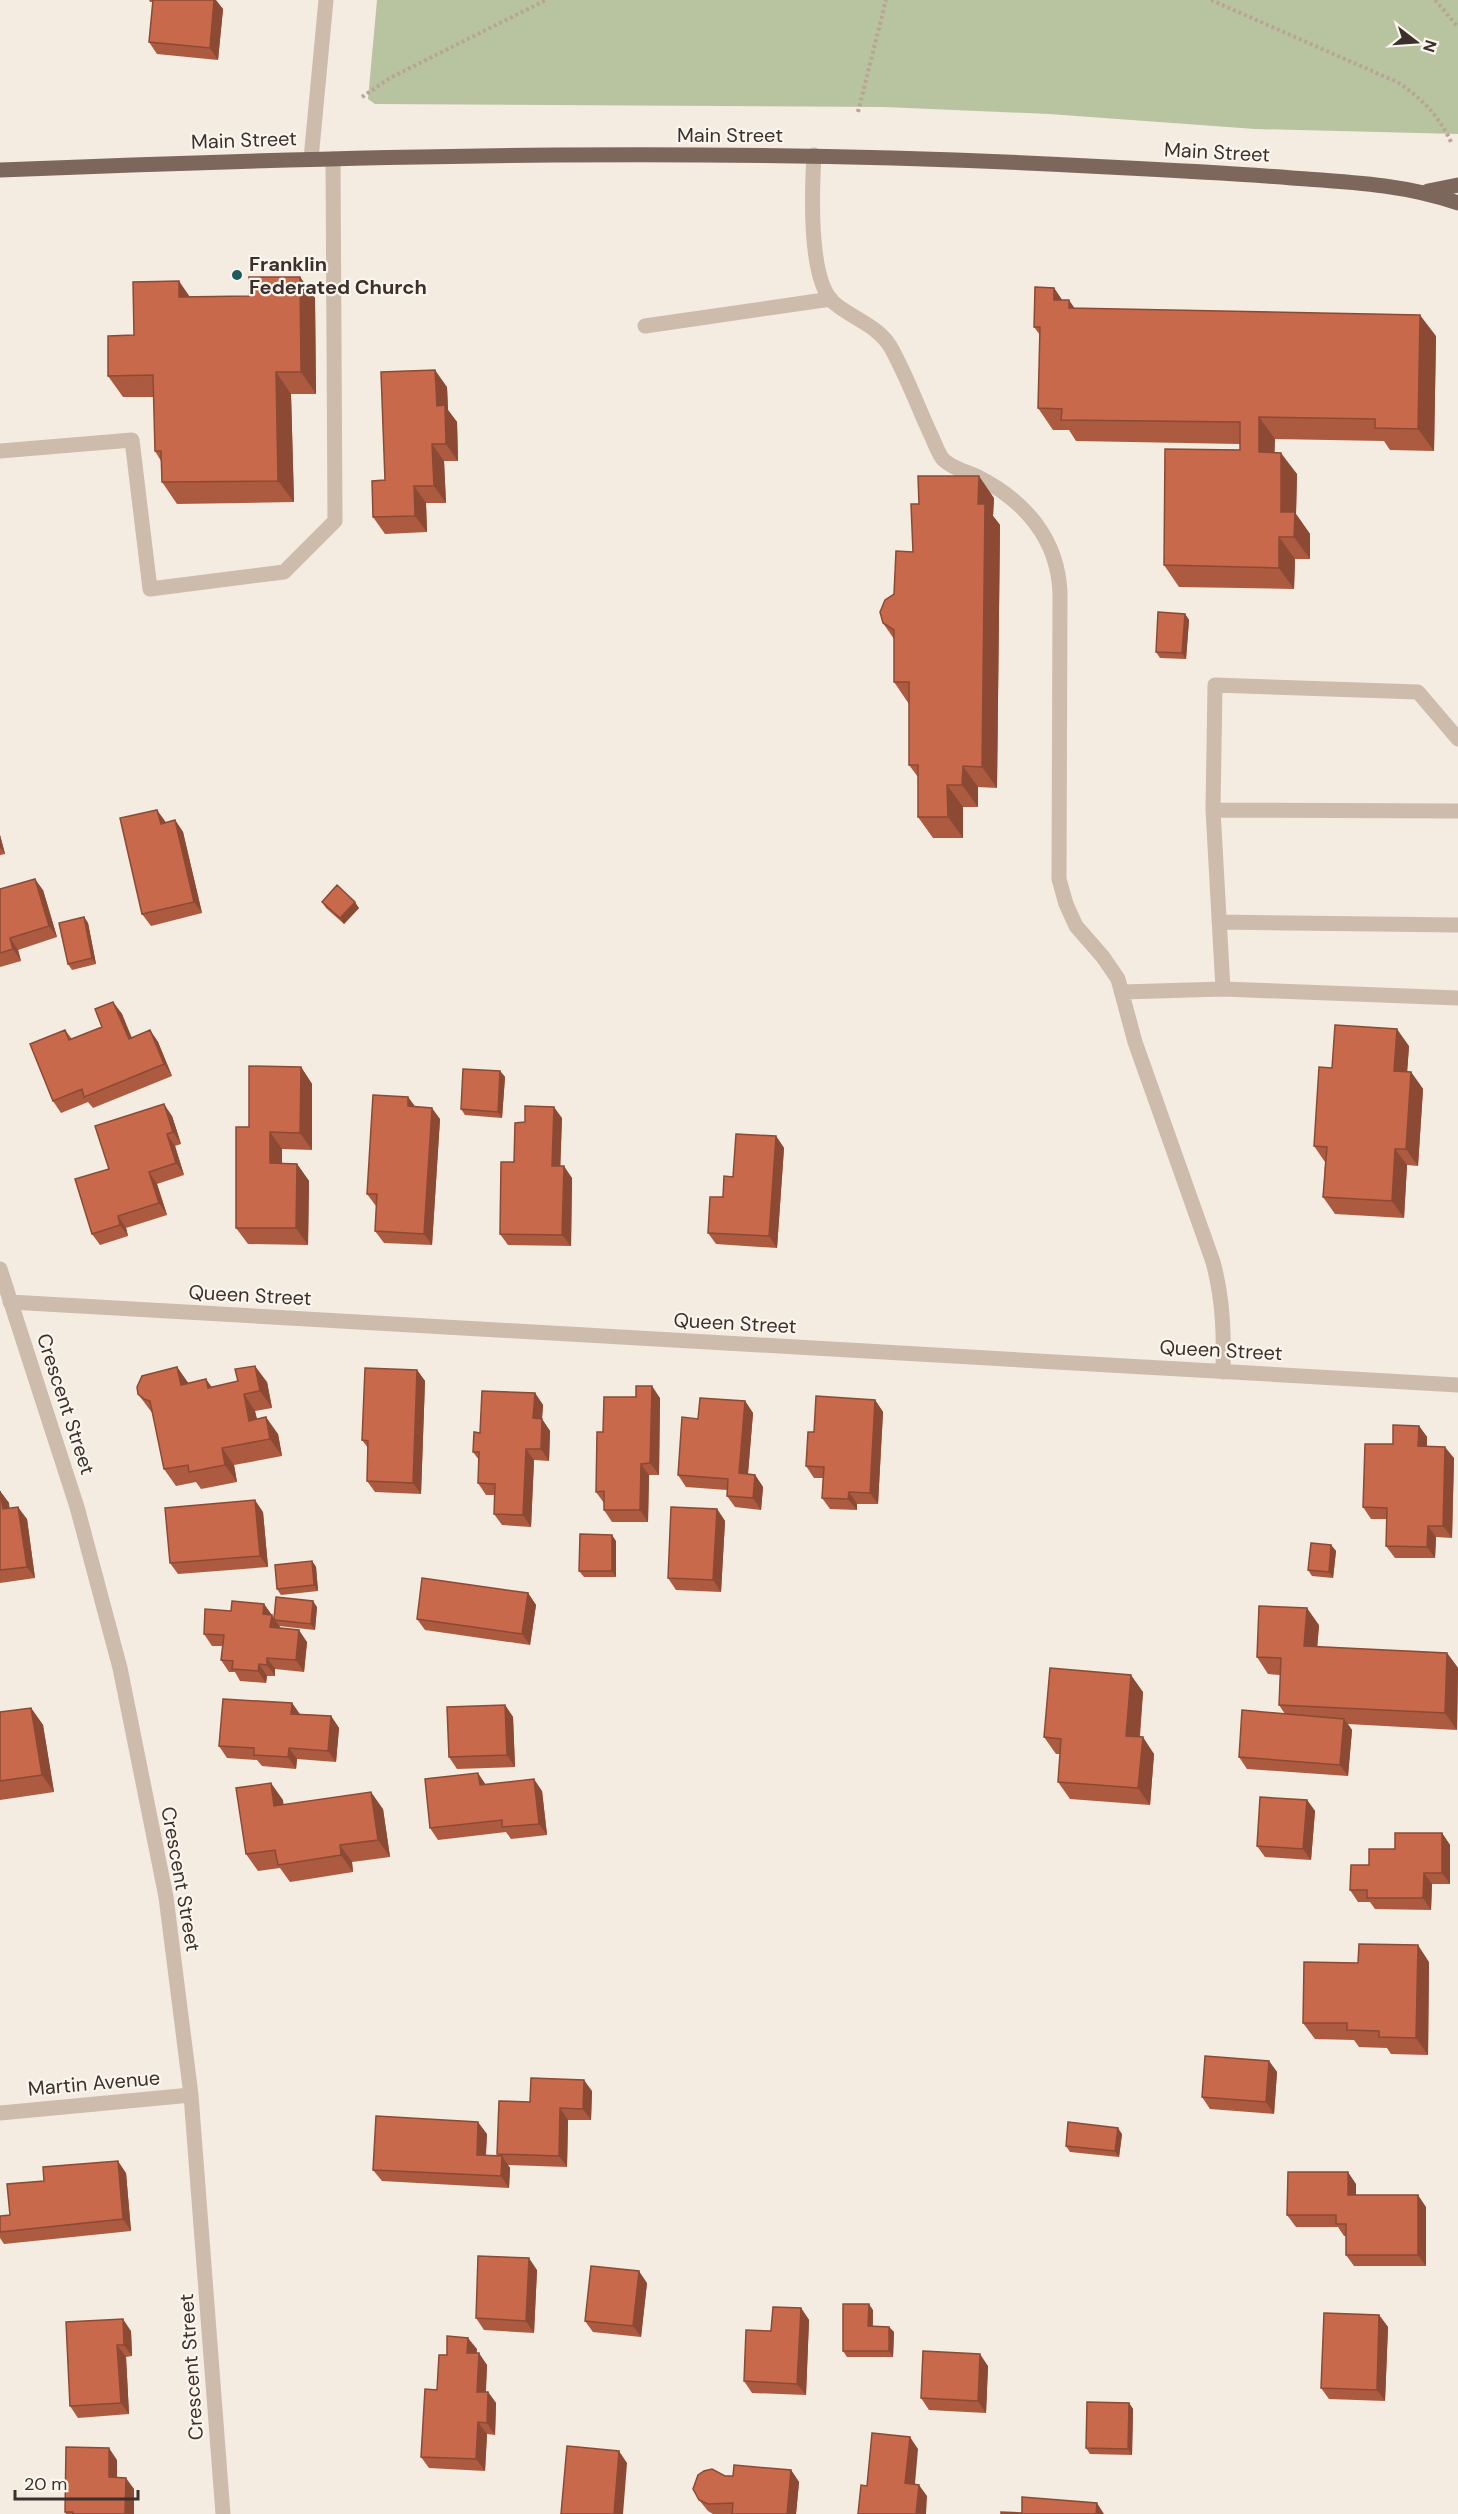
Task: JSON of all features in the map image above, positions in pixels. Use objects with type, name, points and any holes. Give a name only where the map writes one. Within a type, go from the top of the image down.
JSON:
[{"type":"main road","name":"Main Street","points":[[0,170],[311,159],[814,155],[1241,174],[1359,183],[1425,192],[1458,203]]},
{"type":"main road","points":[[1425,192],[1458,186]]},
{"type":"street","points":[[311,159],[326,0]]},
{"type":"street","points":[[814,155],[812,201],[814,238],[819,266],[831,299],[856,319],[868,325],[889,345],[943,459],[1002,490],[1036,525],[1055,557],[1059,572],[1060,604],[1059,879],[1076,926],[1113,969],[1123,992],[1135,1042],[1217,1275],[1225,1327],[1222,1372]]},
{"type":"street","points":[[0,451],[132,440],[150,589],[284,572],[335,521],[333,159]]},
{"type":"street","points":[[645,326],[831,299]]},
{"type":"street","points":[[1222,989],[1213,810],[1215,685],[1418,692],[1458,739]]},
{"type":"street","points":[[1213,810],[1458,811]]},
{"type":"street","points":[[1219,922],[1458,925]]},
{"type":"street","points":[[1123,992],[1222,989],[1458,998]]},
{"type":"street","name":"Crescent Street","points":[[0,1269],[77,1507],[120,1668],[166,1897],[191,2095],[223,2514]]},
{"type":"street","name":"Queen Street","points":[[10,1302],[1458,1385]]},
{"type":"street","name":"Martin Avenue","points":[[0,2113],[191,2095]]},
{"type":"path","points":[[362,97],[390,78],[546,0]]},
{"type":"path","points":[[858,112],[886,0]]},
{"type":"path","points":[[1211,0],[1397,82],[1417,96],[1434,114],[1451,141]]},
{"type":"path","points":[[1435,0],[1458,27]]},
{"type":"green space","points":[[377,0],[1458,0],[1458,134],[1255,129],[1049,114],[884,107],[375,104],[368,99]]},
{"type":"building","points":[[153,0],[214,0],[210,48],[149,42]]},
{"type":"building","points":[[249,277],[300,277],[301,372],[276,372],[278,481],[162,482],[161,451],[155,451],[153,375],[108,376],[108,336],[134,335],[133,282],[179,281],[179,297],[249,296]]},
{"type":"building","points":[[1035,287],[1054,288],[1054,300],[1069,300],[1069,308],[1420,315],[1418,429],[1375,428],[1375,419],[1259,417],[1259,452],[1281,453],[1281,512],[1295,512],[1294,537],[1279,537],[1279,568],[1164,565],[1165,449],[1240,450],[1240,422],[1061,420],[1062,409],[1038,408],[1040,327],[1034,327]]},
{"type":"building","points":[[435,370],[437,406],[445,405],[446,444],[432,444],[434,486],[414,486],[415,516],[373,517],[372,481],[385,480],[381,372]]},
{"type":"building","points":[[918,476],[979,476],[978,504],[985,504],[982,767],[963,766],[962,785],[947,785],[948,817],[918,817],[918,765],[909,765],[909,682],[894,682],[894,630],[883,623],[880,612],[885,600],[894,594],[896,551],[913,552],[911,504],[919,504]]},
{"type":"building","points":[[1158,612],[1185,614],[1182,653],[1156,652]]},
{"type":"building","points":[[157,810],[161,824],[175,820],[194,902],[142,914],[120,818]]},
{"type":"building","points":[[35,879],[49,926],[10,938],[13,949],[0,953],[0,889]]},
{"type":"building","points":[[337,885],[355,902],[340,918],[322,902]]},
{"type":"building","points":[[84,917],[92,958],[68,964],[59,923]]},
{"type":"building","points":[[113,1002],[129,1039],[150,1030],[164,1064],[84,1097],[82,1089],[53,1101],[30,1044],[65,1030],[69,1040],[102,1027],[95,1009]]},
{"type":"building","points":[[1335,1025],[1397,1029],[1394,1071],[1411,1072],[1406,1149],[1395,1149],[1392,1201],[1323,1197],[1327,1147],[1314,1146],[1319,1067],[1332,1068]]},
{"type":"building","points":[[249,1066],[301,1067],[300,1133],[270,1132],[270,1163],[297,1164],[296,1228],[236,1228],[236,1127],[249,1127]]},
{"type":"building","points":[[463,1069],[500,1071],[498,1112],[461,1109]]},
{"type":"building","points":[[373,1095],[408,1097],[408,1106],[432,1108],[424,1234],[375,1231],[377,1194],[367,1194]]},
{"type":"building","points":[[164,1104],[173,1132],[167,1134],[176,1163],[149,1172],[159,1203],[118,1216],[120,1225],[92,1234],[75,1179],[109,1169],[95,1126]]},
{"type":"building","points":[[525,1106],[554,1107],[552,1166],[564,1166],[562,1235],[500,1234],[501,1162],[514,1162],[515,1123],[525,1122]]},
{"type":"building","points":[[736,1134],[776,1136],[769,1236],[708,1233],[710,1197],[723,1197],[724,1176],[733,1177]]},
{"type":"building","points":[[255,1366],[260,1391],[244,1394],[249,1421],[266,1417],[270,1439],[222,1448],[225,1465],[189,1472],[188,1465],[164,1469],[150,1401],[138,1394],[137,1387],[142,1376],[177,1367],[181,1385],[206,1379],[208,1388],[238,1381],[235,1369]]},
{"type":"building","points":[[365,1368],[417,1370],[413,1483],[367,1481],[368,1441],[362,1440]]},
{"type":"building","points":[[636,1386],[652,1386],[650,1463],[641,1464],[640,1510],[604,1510],[604,1491],[596,1492],[597,1432],[603,1432],[604,1397],[636,1397]]},
{"type":"building","points":[[482,1391],[535,1393],[533,1418],[542,1419],[541,1449],[526,1449],[523,1515],[494,1514],[495,1484],[478,1483],[479,1452],[473,1452],[474,1432],[480,1433]]},
{"type":"building","points":[[816,1396],[875,1400],[870,1493],[849,1492],[848,1499],[822,1498],[824,1467],[806,1466],[808,1432],[814,1432]]},
{"type":"building","points":[[700,1398],[745,1401],[739,1473],[755,1475],[753,1498],[727,1496],[728,1479],[678,1475],[682,1417],[698,1419]]},
{"type":"building","points":[[1393,1425],[1419,1426],[1418,1446],[1445,1447],[1443,1526],[1428,1526],[1427,1547],[1386,1546],[1387,1508],[1363,1507],[1365,1444],[1393,1444]]},
{"type":"building","points":[[0,1491],[3,1509],[18,1507],[27,1567],[0,1570]]},
{"type":"building","points":[[255,1500],[260,1556],[170,1563],[165,1508]]},
{"type":"building","points":[[671,1507],[717,1509],[713,1580],[668,1578]]},
{"type":"building","points":[[580,1534],[612,1535],[612,1571],[579,1571]]},
{"type":"building","points":[[1311,1543],[1331,1545],[1329,1572],[1308,1570]]},
{"type":"building","points":[[312,1561],[314,1585],[277,1589],[275,1565]]},
{"type":"building","points":[[422,1578],[528,1593],[522,1634],[417,1619]]},
{"type":"building","points":[[276,1597],[313,1601],[311,1624],[275,1620]]},
{"type":"building","points":[[232,1601],[264,1604],[263,1614],[272,1615],[270,1627],[299,1630],[296,1660],[267,1658],[267,1665],[259,1664],[258,1671],[232,1669],[233,1661],[221,1660],[224,1635],[204,1634],[205,1609],[231,1611]]},
{"type":"building","points":[[1259,1606],[1307,1608],[1304,1646],[1447,1653],[1445,1713],[1279,1705],[1281,1658],[1257,1657]]},
{"type":"building","points":[[1050,1668],[1131,1675],[1126,1736],[1143,1737],[1138,1788],[1058,1782],[1061,1739],[1044,1737]]},
{"type":"building","points":[[223,1699],[292,1703],[291,1714],[331,1716],[328,1751],[289,1748],[288,1757],[254,1755],[254,1748],[219,1746]]},
{"type":"building","points":[[505,1705],[507,1755],[449,1757],[447,1707]]},
{"type":"building","points":[[31,1708],[42,1775],[0,1781],[0,1712]]},
{"type":"building","points":[[1242,1710],[1344,1719],[1340,1765],[1239,1757]]},
{"type":"building","points":[[478,1773],[480,1785],[534,1779],[539,1824],[502,1827],[502,1820],[430,1828],[425,1779]]},
{"type":"building","points":[[271,1783],[274,1806],[371,1792],[378,1840],[340,1845],[341,1855],[278,1865],[275,1850],[246,1854],[236,1788]]},
{"type":"building","points":[[1260,1797],[1307,1800],[1303,1849],[1257,1846]]},
{"type":"building","points":[[1395,1833],[1442,1833],[1442,1873],[1424,1873],[1423,1898],[1367,1898],[1367,1890],[1350,1890],[1351,1865],[1369,1865],[1369,1849],[1395,1849]]},
{"type":"building","points":[[1359,1944],[1418,1945],[1416,2038],[1379,2037],[1379,2031],[1347,2030],[1347,2023],[1303,2023],[1304,1962],[1358,1963]]},
{"type":"building","points":[[1205,2056],[1269,2061],[1266,2102],[1202,2097]]},
{"type":"building","points":[[531,2078],[584,2080],[583,2109],[560,2108],[559,2156],[497,2154],[499,2101],[530,2102]]},
{"type":"building","points":[[376,2116],[478,2122],[477,2155],[502,2156],[501,2176],[373,2170]]},
{"type":"building","points":[[1068,2122],[1118,2128],[1115,2151],[1066,2146]]},
{"type":"building","points":[[118,2161],[123,2219],[0,2232],[0,2216],[10,2215],[7,2184],[44,2181],[43,2167]]},
{"type":"building","points":[[1288,2172],[1348,2172],[1348,2195],[1418,2195],[1418,2255],[1346,2255],[1346,2224],[1336,2224],[1336,2215],[1287,2215]]},
{"type":"building","points":[[478,2256],[529,2258],[526,2321],[476,2318]]},
{"type":"building","points":[[591,2266],[639,2271],[633,2326],[585,2321]]},
{"type":"building","points":[[843,2304],[869,2304],[868,2326],[889,2327],[889,2351],[843,2351]]},
{"type":"building","points":[[773,2307],[801,2308],[797,2384],[744,2381],[746,2330],[771,2331]]},
{"type":"building","points":[[1324,2313],[1379,2315],[1377,2390],[1321,2388]]},
{"type":"building","points":[[123,2319],[124,2345],[117,2345],[121,2403],[70,2406],[66,2322]]},
{"type":"building","points":[[447,2336],[468,2338],[467,2353],[479,2353],[477,2392],[488,2392],[487,2423],[478,2422],[476,2459],[421,2457],[425,2389],[437,2390],[439,2355],[447,2355]]},
{"type":"building","points":[[923,2351],[980,2354],[978,2401],[921,2398]]},
{"type":"building","points":[[1087,2402],[1129,2403],[1128,2449],[1086,2448]]},
{"type":"building","points":[[872,2433],[910,2437],[905,2483],[919,2485],[916,2514],[858,2514],[861,2485],[867,2486]]},
{"type":"building","points":[[567,2446],[619,2451],[614,2514],[561,2514]]},
{"type":"building","points":[[66,2447],[109,2448],[109,2477],[126,2478],[125,2514],[65,2512]]},
{"type":"building","points":[[734,2465],[791,2470],[787,2514],[732,2514],[733,2503],[708,2504],[699,2500],[693,2489],[698,2475],[712,2469],[725,2476],[733,2476]]},
{"type":"building","points":[[1022,2497],[1097,2503],[1096,2514],[1001,2514],[1001,2512],[1022,2513]]},
{"type":"place","name":"Franklin Federated Church","points":[[237,275]]}]
